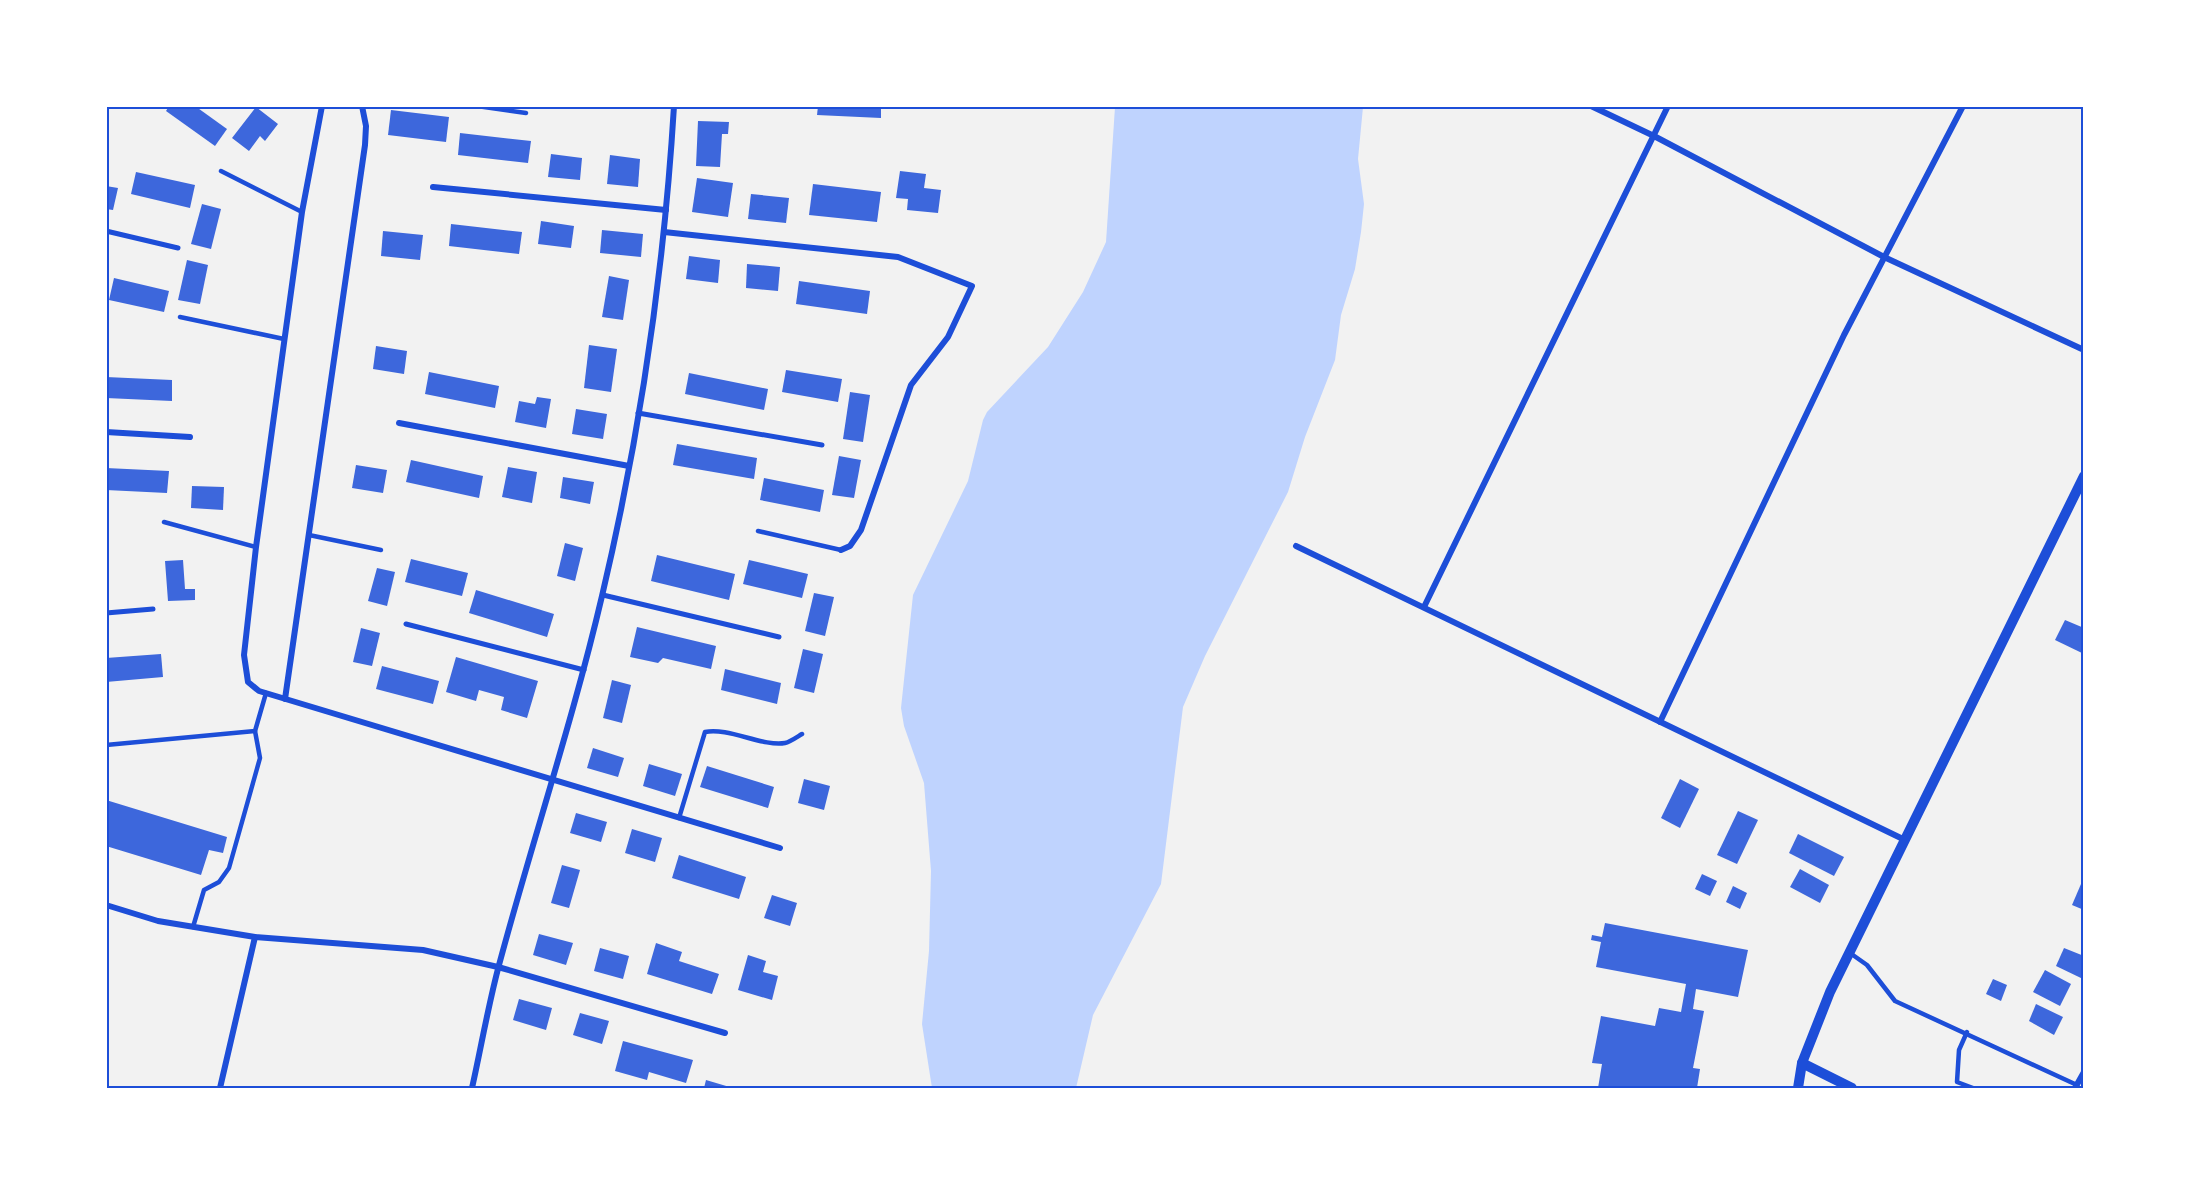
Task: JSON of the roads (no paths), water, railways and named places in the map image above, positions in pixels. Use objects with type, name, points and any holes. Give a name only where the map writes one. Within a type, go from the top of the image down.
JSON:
[{"type":"street","points":[[322,106],[302,212],[256,547],[244,668],[252,687],[552,781],[780,848]]},
{"type":"street","points":[[285,699],[364,145],[366,126],[362,106]]},
{"type":"street","points":[[472,1089],[498,967],[584,670],[603,595],[638,413],[664,232],[674,106]]},
{"type":"street","points":[[1591,106],[1654,136],[1884,257],[2084,351]]},
{"type":"street","points":[[1424,607],[1668,106]]},
{"type":"street","points":[[1660,722],[1884,257],[1963,106]]},
{"type":"street","points":[[433,187],[666,210]]},
{"type":"street","points":[[106,231],[178,248]]},
{"type":"street","points":[[664,232],[898,256],[972,286],[948,338],[911,385],[858,538],[842,550]]},
{"type":"street","points":[[638,413],[822,445]]},
{"type":"street","points":[[399,423],[629,466]]},
{"type":"street","points":[[106,432],[190,437]]},
{"type":"street","points":[[1798,1089],[1802,1063],[1830,992],[2084,476]]},
{"type":"street","points":[[1296,546],[1906,840]]},
{"type":"street","points":[[603,595],[779,637]]},
{"type":"street","points":[[106,613],[153,609]]},
{"type":"street","points":[[405,624],[584,670]]},
{"type":"street","points":[[106,905],[158,921],[255,937],[423,950],[498,967],[725,1033]]},
{"type":"street","points":[[220,1089],[255,937]]},
{"type":"street","points":[[1802,1063],[1852,1089]]},
{"type":"street","points":[[2076,1087],[2084,1072]]},
{"type":"lane","points":[[477,106],[526,112]]},
{"type":"lane","points":[[221,171],[302,212]]},
{"type":"lane","points":[[180,317],[284,339]]},
{"type":"lane","points":[[164,522],[256,547]]},
{"type":"lane","points":[[758,531],[842,550]]},
{"type":"lane","points":[[309,535],[381,550]]},
{"type":"lane","points":[[193,927],[204,890],[219,882],[229,868],[260,758],[255,731],[266,693]]},
{"type":"lane","points":[[679,818],[705,732],[714,730],[735,736],[785,743],[802,734]]},
{"type":"lane","points":[[106,745],[255,731]]},
{"type":"lane","points":[[1850,953],[1867,965],[1894,1001],[1967,1032],[2076,1087]]},
{"type":"lane","points":[[1967,1032],[1959,1050],[1957,1082],[1973,1089]]},
{"type":"water","points":[[1115,107],[1363,107],[1358,159],[1364,204],[1355,269],[1341,315],[1335,360],[1305,437],[1288,492],[1205,656],[1183,707],[1161,884],[1093,1015],[1076,1088],[932,1088],[922,1024],[929,951],[931,871],[924,783],[904,726],[901,708],[913,595],[968,481],[987,412],[1048,347],[1083,292],[1106,242]]}]
